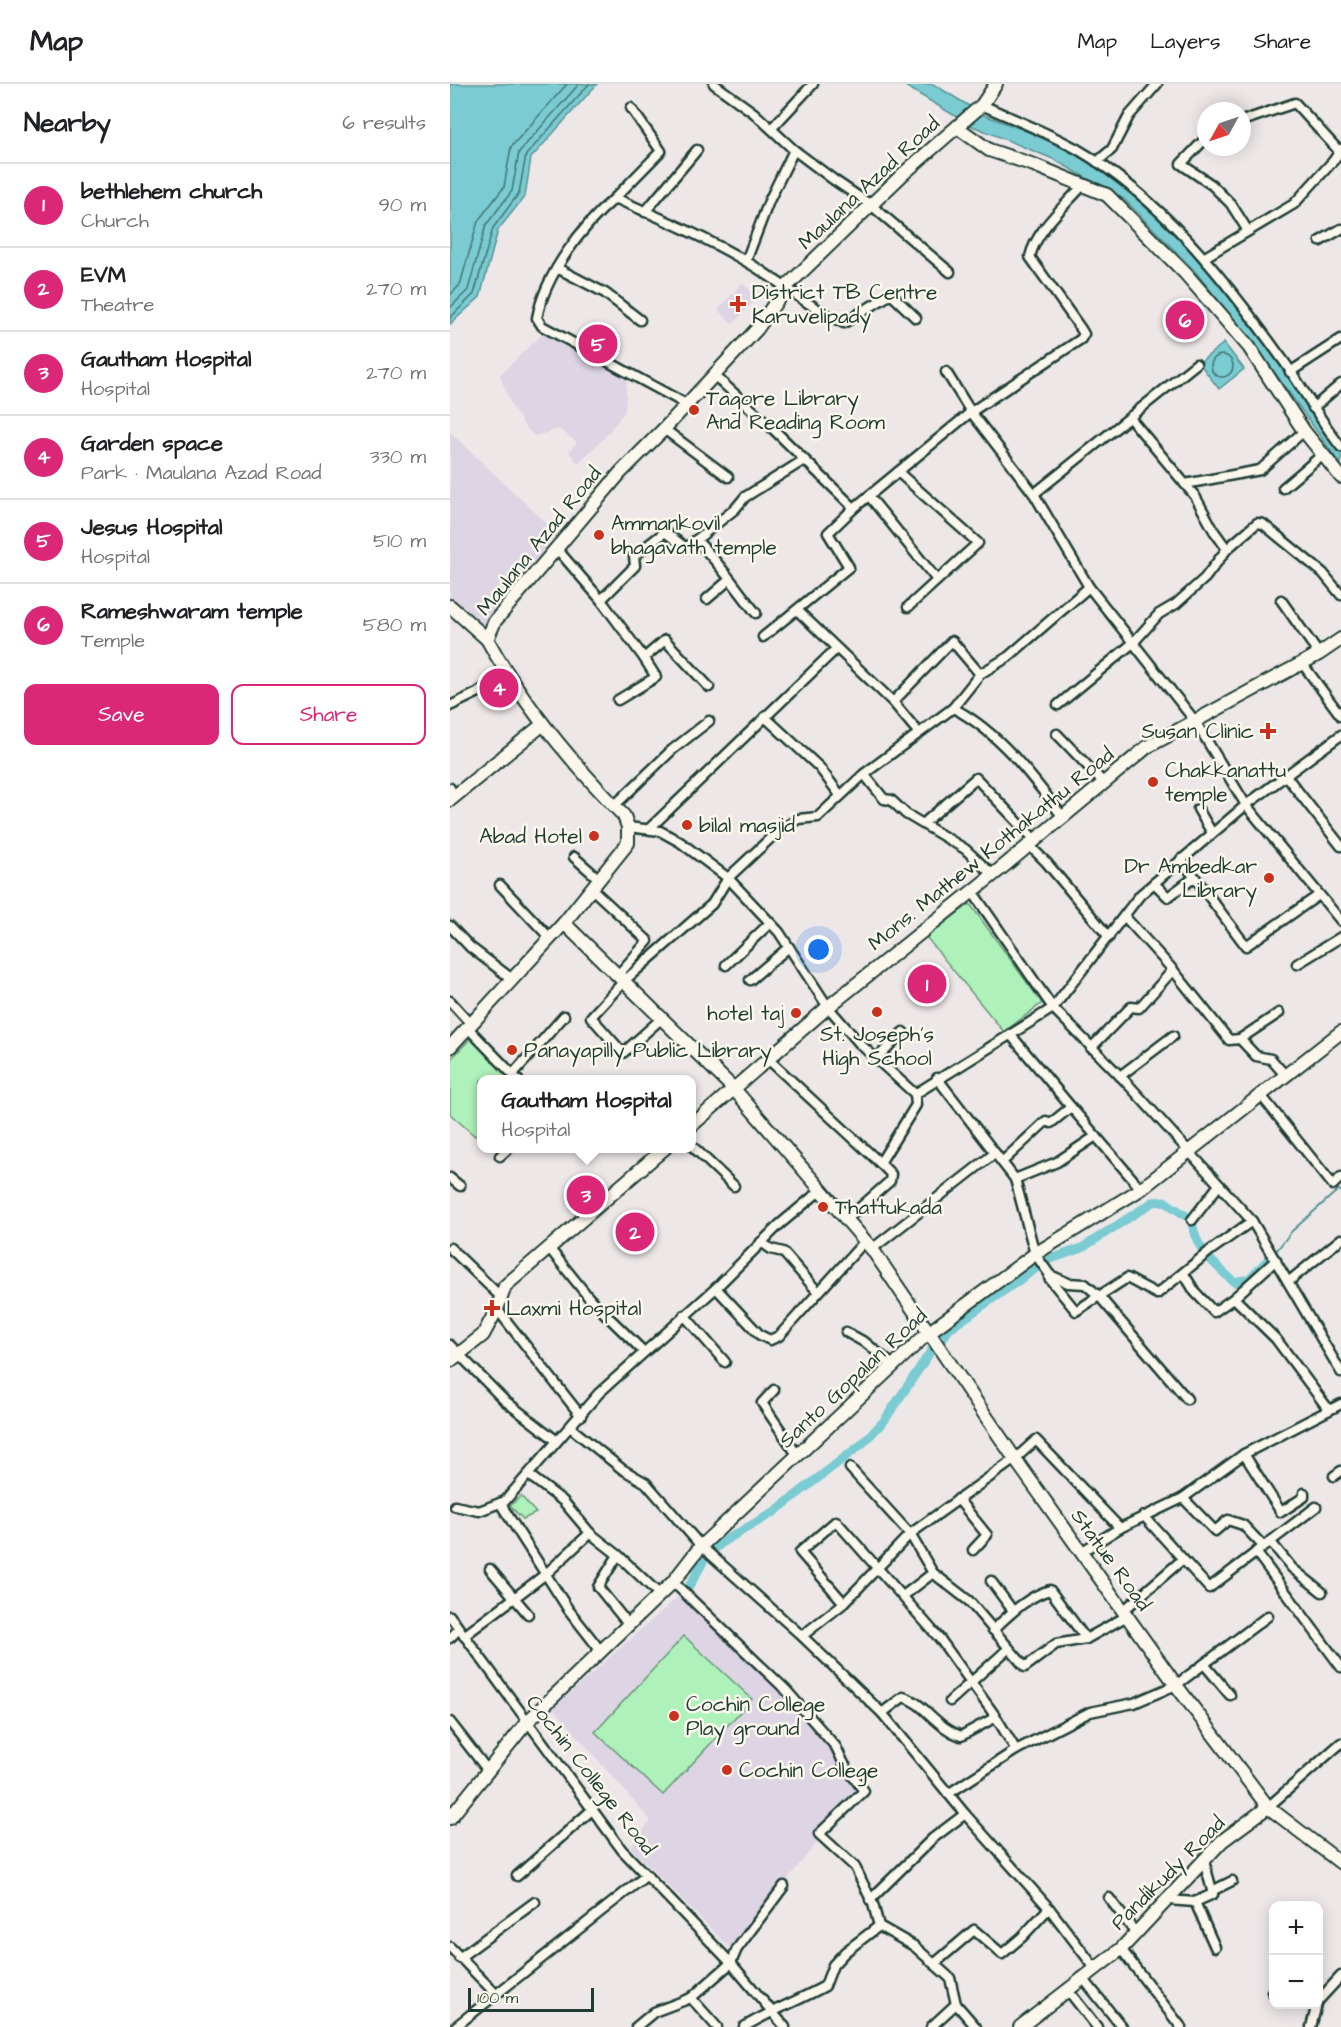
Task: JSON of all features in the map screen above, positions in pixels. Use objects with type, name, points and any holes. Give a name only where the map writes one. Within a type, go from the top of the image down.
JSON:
[{"type":"main road","name":"Maulana Azad Road","points":[[628,827],[624,816],[542,725],[506,673],[487,639],[495,621],[621,471],[715,376],[757,329],[788,286],[872,205],[981,106],[996,84]]},
{"type":"main road","points":[[960,124],[988,150],[1034,165],[1107,195],[1137,223],[1205,295],[1249,347],[1304,431],[1341,477]]},
{"type":"main road","points":[[450,606],[487,639]]},
{"type":"main road","name":"Mons. Mathew Kothakathu Road","points":[[696,1122],[828,1007],[993,875],[1031,841],[1147,747],[1319,654],[1341,639]]},
{"type":"main road","points":[[451,794],[542,725]]},
{"type":"main road","points":[[450,1047],[564,923],[628,843],[628,827]]},
{"type":"main road","name":"Statue Road","points":[[564,923],[734,1089],[869,1245],[1015,1459],[1125,1614],[1268,1807],[1339,1859]]},
{"type":"main road","name":"Santo Gopalan Road","points":[[450,1818],[527,1722],[673,1582],[701,1546],[928,1333],[1040,1261],[1141,1189],[1341,1032]]},
{"type":"main road","points":[[453,1353],[483,1335],[497,1309],[505,1286],[660,1153]]},
{"type":"main road","name":"Pandikudy Road","points":[[1028,2025],[1067,1989],[1121,1949],[1222,1841],[1268,1807]]},
{"type":"street","points":[[714,84],[772,128],[794,150],[872,205],[950,272]]},
{"type":"street","points":[[772,128],[813,84]]},
{"type":"street","points":[[1097,162],[1112,149],[1129,116],[1157,84]]},
{"type":"street","points":[[1205,257],[1294,204],[1334,160],[1340,150],[1295,103],[1251,118]]},
{"type":"street","points":[[981,106],[1075,148],[1136,191],[1205,257],[1290,372],[1341,447]]},
{"type":"street","points":[[631,108],[661,151],[650,159],[564,255],[538,308],[537,318],[542,326],[686,404]]},
{"type":"street","points":[[1197,147],[1181,164],[1212,184],[1231,204],[1248,231]]},
{"type":"street","points":[[645,212],[696,150]]},
{"type":"street","points":[[746,261],[769,201],[794,150]]},
{"type":"street","points":[[1334,160],[1341,169]]},
{"type":"street","points":[[763,637],[849,567],[828,533],[854,508],[971,412],[1081,339],[1084,334],[1081,329],[1030,257],[1032,249],[1047,226],[1083,185]]},
{"type":"street","points":[[615,198],[746,261],[788,286],[824,314],[844,323],[891,294],[916,318]]},
{"type":"street","points":[[1320,242],[1341,229]]},
{"type":"street","points":[[557,268],[605,293],[640,320]]},
{"type":"street","points":[[1290,372],[1341,339]]},
{"type":"street","points":[[1034,494],[1131,419],[1196,364]]},
{"type":"street","points":[[946,372],[971,412],[1034,494],[1089,587],[1195,721],[1246,805],[1341,921]]},
{"type":"street","points":[[715,376],[854,508]]},
{"type":"street","points":[[1313,408],[1341,384]]},
{"type":"street","points":[[1131,419],[1185,484],[1227,549]]},
{"type":"street","points":[[664,429],[728,477]]},
{"type":"street","points":[[1185,484],[1260,470],[1304,431]]},
{"type":"street","points":[[1283,488],[1322,455]]},
{"type":"street","points":[[601,600],[635,566],[634,556],[665,531],[686,548],[745,497],[804,460]]},
{"type":"street","points":[[898,472],[978,543],[908,607]]},
{"type":"street","points":[[869,496],[938,580]]},
{"type":"street","points":[[1058,705],[1133,643],[1159,614],[1176,604],[1205,578],[1227,549],[1257,523],[1263,524],[1323,573],[1341,596]]},
{"type":"street","points":[[696,540],[718,561],[729,580],[756,613]]},
{"type":"street","points":[[557,549],[601,600],[656,677],[618,700]]},
{"type":"street","points":[[707,599],[729,580]]},
{"type":"street","points":[[621,978],[712,904],[728,878],[777,832],[798,819],[818,817],[864,774],[953,708],[980,675],[1008,657],[1089,587]]},
{"type":"street","points":[[1281,600],[1319,654]]},
{"type":"street","points":[[797,610],[893,702],[918,732]]},
{"type":"street","points":[[644,658],[665,640],[709,687]]},
{"type":"street","points":[[893,702],[952,641],[980,675]]},
{"type":"street","points":[[650,828],[836,649]]},
{"type":"street","points":[[1302,663],[1341,716]]},
{"type":"street","points":[[450,706],[477,693],[506,673]]},
{"type":"street","points":[[953,708],[972,717],[998,740],[1042,789],[1062,816]]},
{"type":"street","points":[[765,717],[819,767],[840,795]]},
{"type":"street","points":[[614,806],[672,750],[709,721]]},
{"type":"street","points":[[1057,734],[1103,782]]},
{"type":"street","points":[[915,1094],[937,1078],[1053,1008],[1140,895],[1246,805],[1341,735]]},
{"type":"street","points":[[864,774],[884,799],[891,800],[906,814],[965,849],[993,875]]},
{"type":"street","points":[[1286,776],[1341,846]]},
{"type":"street","points":[[924,823],[976,778],[1109,937]]},
{"type":"street","points":[[1198,809],[1212,833]]},
{"type":"street","points":[[628,827],[650,828],[680,842],[728,878],[789,947],[828,1007],[876,1059],[915,1094],[916,1105],[880,1164]]},
{"type":"street","points":[[574,857],[595,884],[648,940],[591,1017],[623,1053],[662,1018]]},
{"type":"street","points":[[1181,859],[1246,946],[1319,895]]},
{"type":"street","points":[[1154,883],[1168,897],[1195,877]]},
{"type":"street","points":[[500,885],[550,938]]},
{"type":"street","points":[[972,891],[1053,1008],[1120,1076],[1252,1221],[1341,1371]]},
{"type":"street","points":[[1125,916],[1173,970],[1229,1040],[1240,1039],[1279,1013]]},
{"type":"street","points":[[726,965],[770,923]]},
{"type":"street","points":[[450,926],[470,948],[512,980]]},
{"type":"street","points":[[1297,964],[1341,937]]},
{"type":"street","points":[[750,980],[789,947]]},
{"type":"street","points":[[1091,1048],[1131,1007],[1138,1008],[1147,1001],[1173,970]]},
{"type":"street","points":[[450,1001],[469,1026],[514,1075]]},
{"type":"street","points":[[518,1075],[564,1016]]},
{"type":"street","points":[[876,1059],[903,1032]]},
{"type":"street","points":[[1010,1034],[1141,1189]]},
{"type":"street","points":[[1120,1076],[1173,1036]]},
{"type":"street","points":[[1240,1039],[1256,1056],[1270,1059],[1285,1075]]},
{"type":"street","points":[[768,1059],[891,1174],[890,1181],[847,1219]]},
{"type":"street","points":[[937,1078],[1015,1179],[1040,1261],[1050,1275],[1068,1283],[1084,1284],[1099,1296],[1187,1399]]},
{"type":"street","points":[[1260,1094],[1333,1185],[1341,1178]]},
{"type":"street","points":[[1002,1162],[1046,1121],[1051,1123],[1071,1107]]},
{"type":"street","points":[[1015,1179],[1056,1162],[1096,1136]]},
{"type":"street","points":[[696,1150],[734,1186]]},
{"type":"street","points":[[500,1156],[503,1153]]},
{"type":"street","points":[[716,1288],[760,1335],[770,1340],[779,1336],[818,1292],[869,1245],[994,1153]]},
{"type":"street","points":[[450,1178],[460,1186]]},
{"type":"street","points":[[1192,1220],[1219,1185]]},
{"type":"street","points":[[454,1506],[479,1511],[506,1501],[530,1476],[599,1393],[643,1351],[716,1288],[761,1242],[822,1189]]},
{"type":"street","points":[[1049,1278],[1076,1311],[1127,1278],[1157,1294],[1211,1250],[1252,1221]]},
{"type":"street","points":[[1288,1282],[1341,1239]]},
{"type":"street","points":[[761,1242],[771,1249],[783,1252],[818,1292]]},
{"type":"street","points":[[450,1248],[500,1296]]},
{"type":"street","points":[[549,1248],[590,1299],[643,1351]]},
{"type":"street","points":[[1184,1274],[1195,1292],[1214,1312],[1234,1298],[1276,1260]]},
{"type":"street","points":[[1234,1298],[1276,1339],[1329,1410]]},
{"type":"street","points":[[497,1309],[581,1416]]},
{"type":"street","points":[[684,1315],[725,1362]]},
{"type":"street","points":[[846,1332],[866,1343],[894,1366]]},
{"type":"street","points":[[453,1353],[504,1400],[557,1441]]},
{"type":"street","points":[[774,1390],[762,1403],[798,1456]]},
{"type":"street","points":[[1081,1552],[1120,1528],[1183,1498],[1244,1454],[1341,1404]]},
{"type":"street","points":[[571,1428],[622,1468],[646,1483],[701,1546],[802,1636],[882,1713],[965,1814],[1048,1908],[1094,1967]]},
{"type":"street","points":[[802,1636],[844,1603],[910,1534],[1015,1459],[1036,1440],[1120,1528]]},
{"type":"street","points":[[1244,1454],[1281,1512],[1304,1497],[1304,1493]]},
{"type":"street","points":[[850,1467],[910,1534],[933,1573],[969,1601],[1025,1667],[1056,1644],[1086,1639],[1125,1614],[1183,1559]]},
{"type":"street","points":[[530,1476],[563,1501],[590,1533],[618,1555],[660,1594]]},
{"type":"street","points":[[1183,1498],[1215,1531],[1228,1520],[1243,1525],[1263,1547],[1341,1667]]},
{"type":"street","points":[[958,1499],[987,1535],[974,1550]]},
{"type":"street","points":[[500,1503],[568,1609],[600,1650]]},
{"type":"street","points":[[1144,1516],[1209,1588],[1316,1507]]},
{"type":"street","points":[[844,1603],[800,1552],[836,1521],[940,1639],[996,1717],[1016,1750]]},
{"type":"street","points":[[450,1638],[514,1598],[547,1573],[590,1533]]},
{"type":"street","points":[[1263,1547],[1322,1593]]},
{"type":"street","points":[[618,1555],[598,1587],[628,1624]]},
{"type":"street","points":[[489,1569],[528,1614]]},
{"type":"street","points":[[903,1596],[933,1573]]},
{"type":"street","points":[[991,1581],[1013,1611]]},
{"type":"street","points":[[673,1582],[786,1690],[836,1747],[844,1764],[864,1791],[819,1834],[855,1867],[879,1926],[914,1946],[950,1978],[956,2004],[976,2027]]},
{"type":"street","points":[[993,1630],[1013,1611],[1040,1593],[1050,1590],[1086,1639]]},
{"type":"street","name":"Cochin College Road","points":[[450,1616],[622,1850],[731,1963],[785,2027]]},
{"type":"street","points":[[948,1794],[1016,1750],[1090,1712],[1134,1703],[1176,1685],[1268,1616]]},
{"type":"street","points":[[951,1701],[1008,1649]]},
{"type":"street","points":[[1204,1664],[1230,1695]]},
{"type":"street","points":[[882,1713],[903,1696],[911,1699],[947,1731],[961,1736],[996,1717]]},
{"type":"street","points":[[450,1722],[489,1772]]},
{"type":"street","name":"Pandikudy Road","points":[[1268,1807],[1341,1743]]},
{"type":"street","points":[[517,1876],[593,1809]]},
{"type":"street","points":[[870,1900],[932,1839],[965,1814]]},
{"type":"street","points":[[1168,1900],[1195,1902],[1213,1894],[1204,1861]]},
{"type":"street","points":[[455,2027],[495,1993],[647,1875]]},
{"type":"street","points":[[1212,1891],[1232,1881]]},
{"type":"street","points":[[636,2027],[654,2012],[691,1998],[731,1963],[737,1949],[784,1886]]},
{"type":"street","points":[[1108,1898],[1135,1932]]},
{"type":"street","points":[[459,1958],[535,1902]]},
{"type":"street","points":[[1195,1902],[1215,1947]]},
{"type":"street","points":[[934,1964],[974,1930],[1002,1954],[1022,1937],[1048,1908]]},
{"type":"street","points":[[744,2027],[771,2010],[801,1999],[825,1986],[833,1965],[853,1945],[879,1926]]},
{"type":"street","points":[[450,1947],[495,1993]]},
{"type":"street","points":[[1121,1949],[1181,2027]]},
{"type":"street","points":[[1323,1997],[1341,1976]]},
{"type":"street","points":[[1082,1977],[1122,2027]]},
{"type":"street","points":[[1067,1989],[1097,2027]]},
{"type":"street","points":[[691,1998],[717,2027]]},
{"type":"street","points":[[931,2027],[956,2004]]},
{"type":"street","points":[[1311,2027],[1316,2009]]},
{"type":"shaded area","name":"District TB Centre Karuvelipady","points":[[742,283],[758,297],[733,324],[718,310]]},
{"type":"shaded area","points":[[541,335],[566,341],[627,376],[625,411],[604,438],[578,463],[569,452],[577,442],[559,429],[535,436],[525,427],[511,405],[500,375]]},
{"type":"shaded area","points":[[450,432],[561,537],[482,629],[450,599]]},
{"type":"shaded area","name":"Cochin College","points":[[680,1595],[783,1692],[836,1751],[857,1790],[815,1835],[819,1840],[731,1949],[630,1847],[651,1821],[553,1708]]},
{"type":"green space","points":[[970,904],[1042,1003],[1004,1032],[926,937]]},
{"type":"green space","points":[[470,1039],[510,1075],[477,1075],[477,1134],[475,1136],[450,1114],[450,1060]]},
{"type":"green space","points":[[521,1496],[536,1513],[523,1519],[510,1506]]},
{"type":"green space","name":"Cochin College Play ground","points":[[684,1636],[752,1699],[663,1795],[595,1732]]},
{"type":"water","points":[[450,84],[597,84],[531,158],[525,196],[498,230],[480,297],[450,324]]},
{"type":"water","points":[[902,84],[933,84],[984,115],[1073,149],[1132,191],[1204,261],[1255,327],[1341,452],[1341,465],[1257,348],[1194,270],[1124,199],[1053,159],[970,125]]},
{"type":"water","points":[[1224,343],[1244,369],[1219,389],[1199,363]]},
{"type":"waterway","points":[[1277,1250],[1292,1231],[1338,1190],[1341,1191]]},
{"type":"waterway","points":[[941,1341],[949,1329],[1048,1260],[1082,1248],[1153,1202],[1164,1201],[1192,1220],[1201,1248],[1212,1262],[1234,1282],[1249,1279],[1270,1258]]},
{"type":"waterway","points":[[714,1550],[724,1541],[774,1512],[862,1444],[884,1421],[931,1351]]},
{"type":"waterway","points":[[686,1592],[703,1562]]},
{"type":"place","name":"District TB Centre Karuvelipady","points":[[738,304]]},
{"type":"place","name":"Rameshwaram temple","points":[[1185,320]]},
{"type":"place","name":"Jesus Hospital","points":[[598,344]]},
{"type":"place","name":"Tagore Library And Reading Room","points":[[694,410]]},
{"type":"place","name":"Ammankovil bhagavath temple","points":[[599,535]]},
{"type":"place","name":"Garden space","points":[[499,688]]},
{"type":"place","name":"Susan Clinic","points":[[1268,731]]},
{"type":"place","name":"Chakkanattu temple","points":[[1153,782]]},
{"type":"place","name":"bilal masjid","points":[[687,825]]},
{"type":"place","name":"Abad Hotel","points":[[594,836]]},
{"type":"place","name":"Dr Ambedkar Library","points":[[1269,878]]},
{"type":"place","name":"bethlehem church","points":[[927,984]]},
{"type":"place","name":"St. Joseph's High School","points":[[877,1012]]},
{"type":"place","name":"hotel taj","points":[[796,1013]]},
{"type":"place","name":"Panayapilly Public Library","points":[[512,1050]]},
{"type":"place","name":"Gautham Hospital","points":[[586,1195]]},
{"type":"place","name":"Thattukada","points":[[823,1207]]},
{"type":"place","name":"EVM","points":[[635,1232]]},
{"type":"place","name":"Laxmi Hospital","points":[[492,1308]]},
{"type":"place","name":"Cochin College Play ground","points":[[674,1716]]},
{"type":"place","name":"Cochin College","points":[[727,1770]]}]
